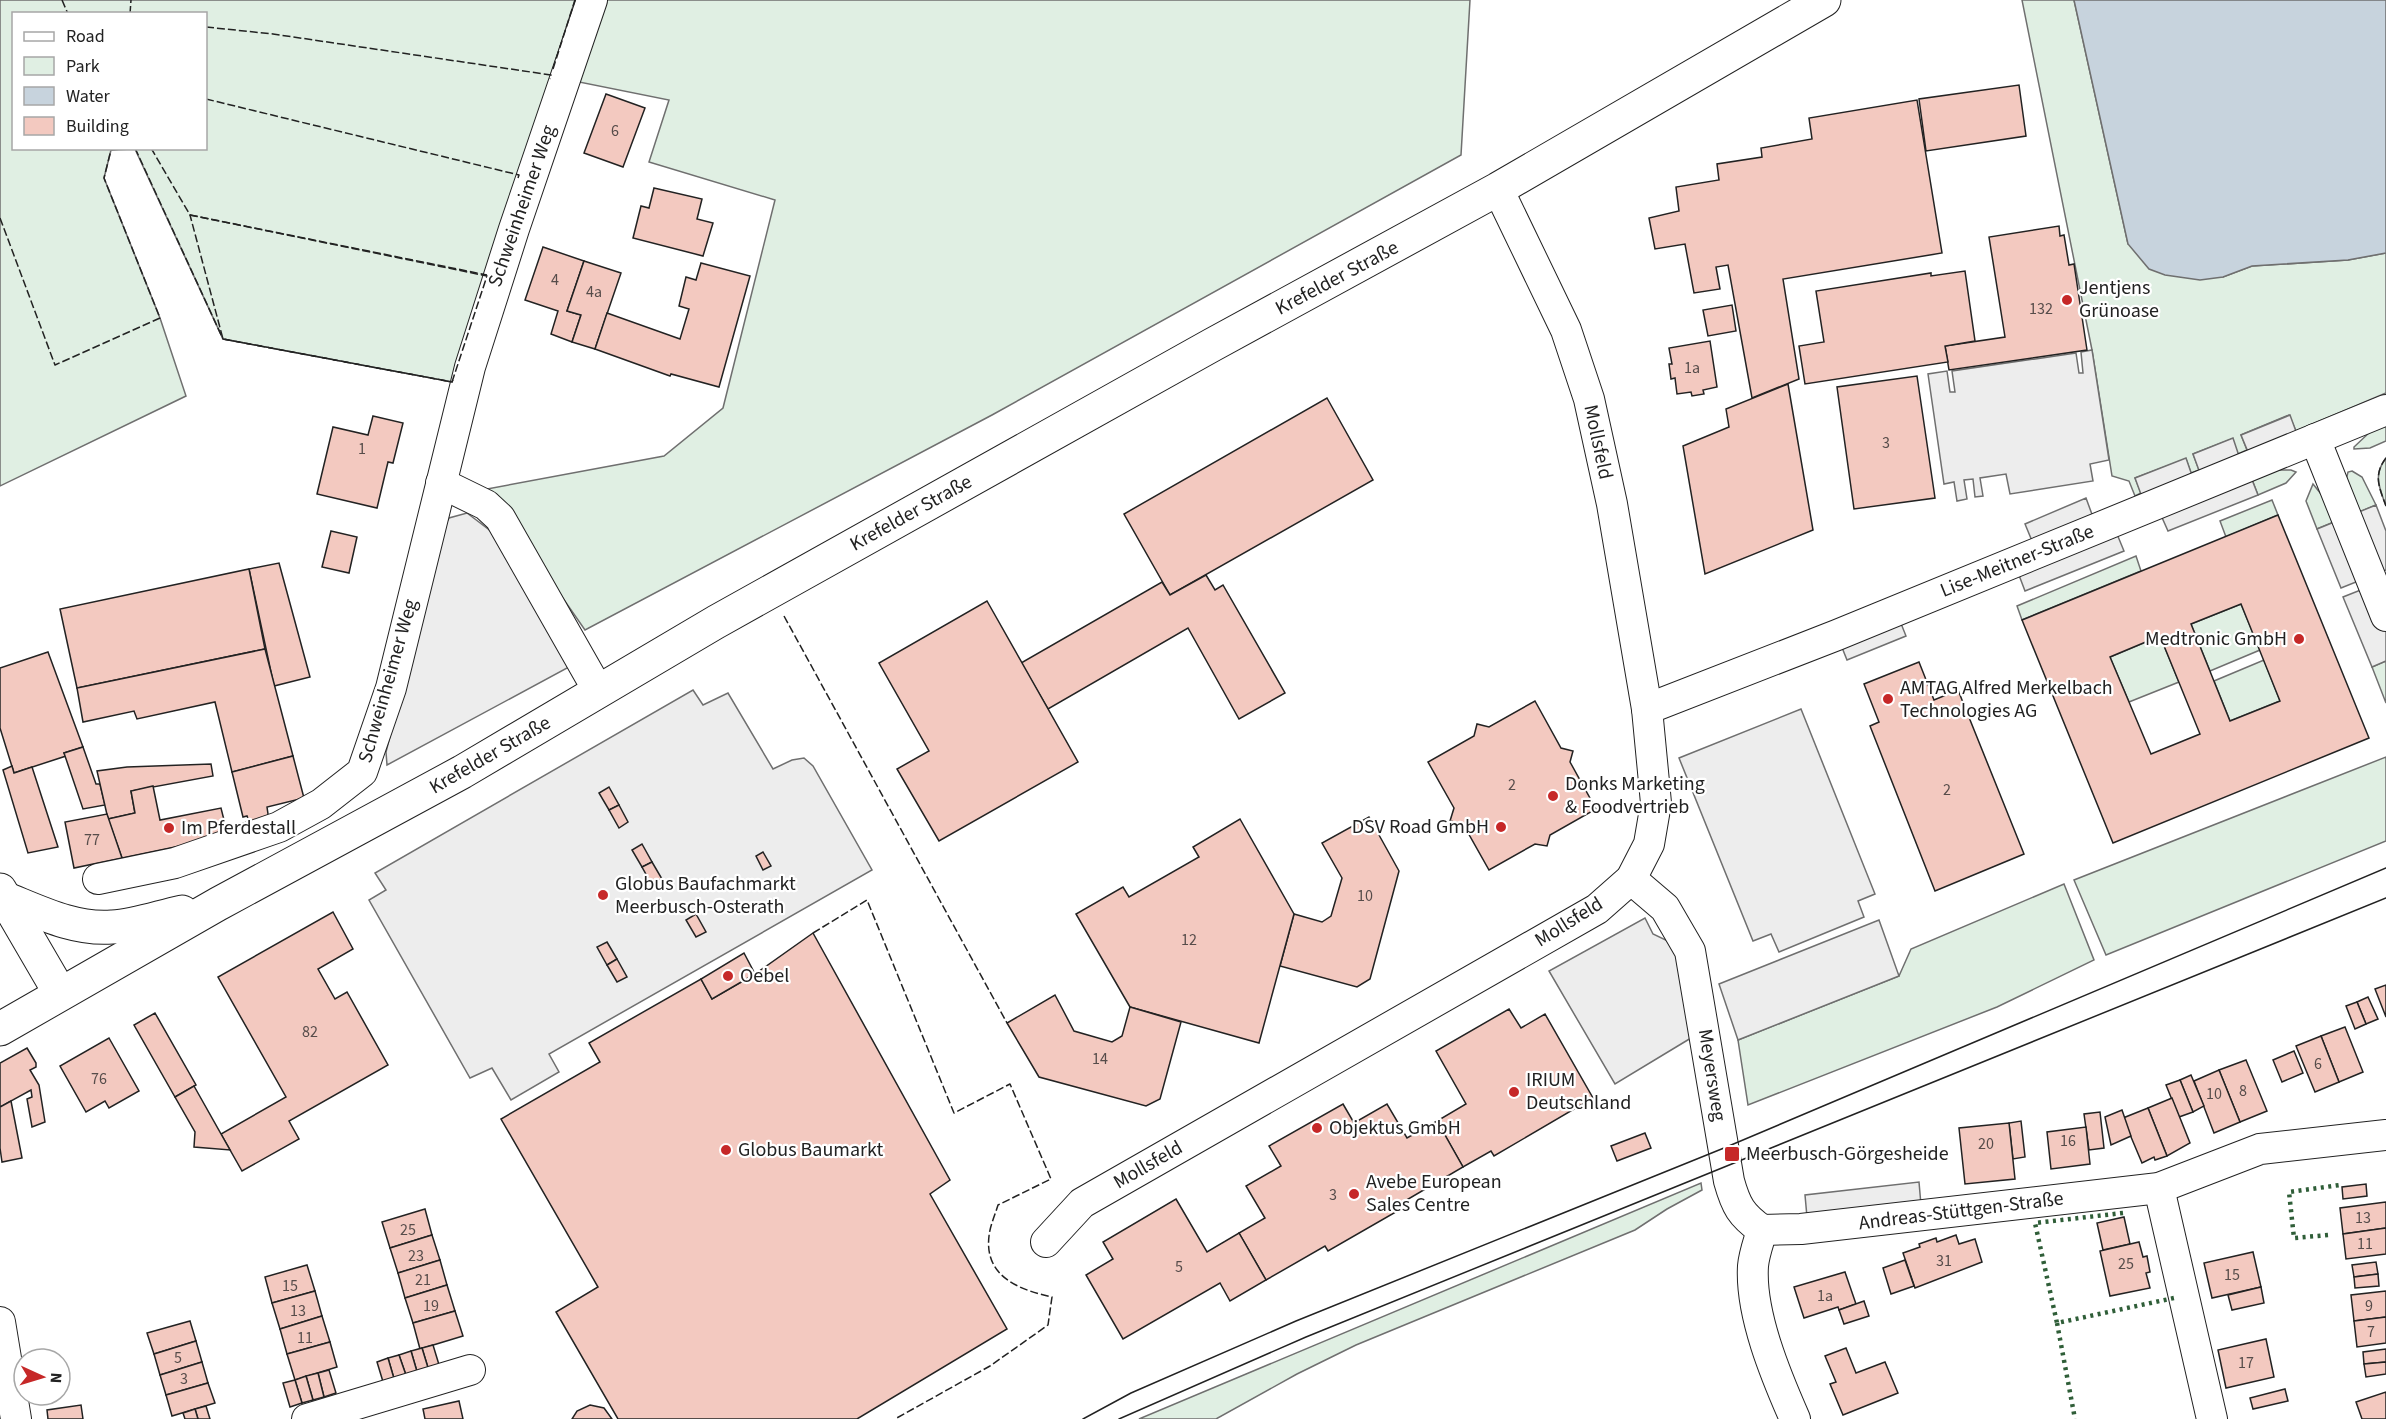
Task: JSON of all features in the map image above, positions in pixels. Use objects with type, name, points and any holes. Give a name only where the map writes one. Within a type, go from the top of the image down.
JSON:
[{"type":"main road","name":"Krefelder Straße","points":[[0,1029],[218,904],[462,772],[716,622],[1212,345],[1498,189],[1824,0]]},
{"type":"main road","points":[[2,894],[53,918],[100,928],[116,927],[218,904]]},
{"type":"main road","points":[[2,894],[60,993]]},
{"type":"street","name":"Schweinheimer Weg","points":[[98,879],[175,863],[279,827],[321,804],[362,772],[390,688],[470,367],[494,289],[592,0]]},
{"type":"street","name":"Mollsfeld","points":[[1046,1242],[1082,1203],[1597,909],[1630,879],[1649,844],[1656,802],[1647,709],[1612,504],[1589,399],[1566,330],[1498,189]]},
{"type":"street","name":"Lise-Meitner-Straße","points":[[1647,709],[1817,644],[2386,410]]},
{"type":"street","points":[[2315,439],[2386,616]]},
{"type":"street","points":[[441,483],[486,505],[500,518],[599,692]]},
{"type":"street","name":"Meyersweg","points":[[1630,879],[1665,908],[1690,951],[1732,1193],[1745,1218],[1762,1230]]},
{"type":"street","name":"Andreas-Stüttgen-Straße","points":[[1762,1230],[1801,1229],[2159,1188],[2260,1149],[2386,1135]]},
{"type":"street","points":[[2159,1188],[2212,1419]]},
{"type":"street","points":[[1762,1230],[1753,1265],[1755,1298],[1765,1339],[1795,1419]]},
{"type":"street","points":[[0,1322],[16,1419]]},
{"type":"street","points":[[307,1419],[470,1370]]},
{"type":"green space","points":[[0,0],[575,0],[452,382],[223,339],[135,150],[207,150],[207,12],[12,12],[12,150],[111,150],[104,178],[160,318],[186,396],[0,486]]},
{"type":"green space","points":[[605,0],[1470,0],[1461,155],[992,415],[585,630],[487,489],[664,456],[723,408],[775,200],[649,162],[669,100],[579,82]]},
{"type":"green space","points":[[2022,0],[2074,0],[2128,244],[2223,277],[2252,266],[2348,260],[2386,253],[2386,393],[2296,431],[2289,415],[2241,435],[2247,450],[2238,454],[2232,439],[2193,454],[2199,470],[2191,473],[2186,459],[2135,478],[2141,493],[2135,496],[2129,481],[2112,476],[2092,350]]},
{"type":"green space","points":[[2386,423],[2386,441],[2370,448],[2354,449],[2372,430]]},
{"type":"green space","points":[[2386,458],[2386,506],[2379,487],[2378,476]]},
{"type":"green space","points":[[2275,470],[2296,472],[2286,483],[2258,495],[2251,477]]},
{"type":"green space","points":[[2352,471],[2362,477],[2376,505],[2357,513],[2346,480],[2348,472]]},
{"type":"green space","points":[[2313,484],[2325,499],[2334,522],[2317,529],[2306,501]]},
{"type":"green space","points":[[2272,500],[2278,515],[2226,537],[2220,521]]},
{"type":"green space","points":[[2136,556],[2141,571],[2022,620],[2017,606]]},
{"type":"green space","points":[[2241,604],[2260,650],[2210,671],[2191,624]]},
{"type":"green space","points":[[2160,636],[2179,682],[2129,702],[2110,657]]},
{"type":"green space","points":[[2264,660],[2280,701],[2230,721],[2214,681]]},
{"type":"green space","points":[[2386,661],[2386,703],[2372,667]]},
{"type":"green space","points":[[2386,757],[2386,841],[2106,955],[2074,880]]},
{"type":"green space","points":[[2064,884],[2094,960],[1997,1007],[1748,1105],[1738,1040],[1899,976],[1911,949]]},
{"type":"green space","points":[[1701,1183],[1702,1190],[1635,1230],[1356,1345],[1297,1374],[1216,1419],[1139,1419]]},
{"type":"shaded area","points":[[2092,350],[2109,460],[2090,464],[2093,481],[2010,494],[2006,474],[1980,478],[1983,496],[1975,497],[1973,479],[1964,480],[1967,499],[1957,501],[1954,482],[1944,484],[1928,374],[1947,371],[1950,392],[1955,392],[1952,371],[2076,353],[2079,373],[2083,373],[2081,352]]},
{"type":"shaded area","points":[[2290,415],[2301,445],[2253,464],[2241,435]]},
{"type":"shaded area","points":[[2233,438],[2243,468],[2247,467],[2258,495],[2168,531],[2156,504],[2146,508],[2135,478],[2186,458],[2196,487],[2204,484],[2193,454]]},
{"type":"shaded area","points":[[2086,498],[2097,528],[2112,522],[2124,551],[2025,591],[2014,562],[2037,553],[2025,524]]},
{"type":"shaded area","points":[[2376,505],[2386,531],[2386,570],[2341,588],[2317,529]]},
{"type":"shaded area","points":[[467,513],[492,532],[569,667],[387,765],[386,752],[442,530],[449,518]]},
{"type":"shaded area","points":[[2386,580],[2386,661],[2372,667],[2343,597]]},
{"type":"shaded area","points":[[1896,611],[1906,636],[1847,660],[1837,635]]},
{"type":"shaded area","name":"Globus Baufachmarkt Meerbusch-Osterath","points":[[693,690],[703,705],[728,693],[773,769],[792,760],[804,758],[813,766],[872,870],[549,1054],[559,1072],[511,1100],[492,1068],[470,1078],[369,900],[386,890],[375,873]]},
{"type":"shaded area","points":[[1801,709],[1875,894],[1858,901],[1864,917],[1779,952],[1771,934],[1753,941],[1679,758]]},
{"type":"shaded area","points":[[1645,918],[1653,934],[1670,942],[1677,951],[1691,1038],[1615,1084],[1549,971]]},
{"type":"shaded area","points":[[1879,920],[1899,976],[1738,1040],[1719,984]]},
{"type":"shaded area","points":[[1919,1182],[1921,1205],[1807,1217],[1805,1195]]},
{"type":"water","points":[[2074,0],[2386,0],[2386,253],[2348,260],[2252,266],[2223,277],[2200,280],[2165,275],[2149,269],[2128,244]]},
{"type":"building","points":[[2019,85],[2026,136],[1926,151],[1919,99]]},
{"type":"building","points":[[606,94],[645,108],[623,167],[584,153]]},
{"type":"building","points":[[1917,100],[1942,253],[1783,279],[1799,379],[1752,398],[1728,265],[1716,267],[1720,289],[1694,293],[1685,244],[1655,249],[1649,218],[1679,211],[1676,187],[1719,180],[1717,164],[1762,157],[1761,148],[1812,139],[1809,118]]},
{"type":"building","points":[[654,188],[702,199],[697,219],[713,223],[703,256],[633,238],[641,206],[649,208]]},
{"type":"building","points":[[2059,226],[2060,236],[2064,235],[2069,265],[2074,264],[2087,350],[1949,370],[1945,346],[2005,337],[1989,237]]},
{"type":"building","points":[[543,247],[584,261],[567,311],[581,315],[572,342],[551,334],[558,311],[525,300]]},
{"type":"building","points":[[584,261],[621,273],[595,349],[572,342],[581,315],[567,311]]},
{"type":"building","points":[[701,263],[750,276],[719,387],[671,374],[670,376],[595,349],[607,313],[680,339],[689,309],[679,306],[686,277],[696,280]]},
{"type":"building","points":[[1965,271],[1975,341],[1945,346],[1948,362],[1805,384],[1799,346],[1824,342],[1816,291],[1931,273],[1931,276]]},
{"type":"building","points":[[1732,305],[1736,331],[1708,336],[1703,310]]},
{"type":"building","points":[[1710,341],[1717,387],[1703,390],[1704,394],[1692,396],[1691,392],[1677,394],[1675,378],[1671,379],[1669,364],[1672,364],[1669,348]]},
{"type":"building","points":[[1917,376],[1935,498],[1854,509],[1837,387]]},
{"type":"building","points":[[1788,384],[1813,530],[1705,574],[1683,446],[1729,427],[1726,409]]},
{"type":"building","points":[[1327,398],[1373,480],[1170,595],[1124,514]]},
{"type":"building","points":[[373,416],[403,423],[393,463],[388,462],[377,508],[317,494],[333,427],[368,435]]},
{"type":"building","points":[[2278,515],[2369,738],[2113,843],[2022,620]],"holes":[[[2241,604],[2280,701],[2230,721],[2191,624]],[[2160,636],[2200,734],[2151,754],[2110,657]]]},
{"type":"building","points":[[331,531],[357,537],[349,573],[322,567]]},
{"type":"building","points":[[279,563],[310,677],[274,686],[249,569]]},
{"type":"building","points":[[249,569],[265,649],[77,688],[60,609]]},
{"type":"building","points":[[1206,575],[1215,590],[1223,585],[1285,693],[1239,719],[1188,628],[1048,709],[1021,663],[1162,582],[1170,595]]},
{"type":"building","points":[[987,601],[1078,762],[939,841],[897,769],[929,751],[879,663]]},
{"type":"building","points":[[265,649],[293,756],[232,772],[215,702],[137,719],[134,711],[83,722],[77,688]]},
{"type":"building","points":[[48,652],[83,747],[64,753],[66,756],[14,773],[0,728],[0,668]]},
{"type":"building","points":[[1919,662],[1934,700],[1958,690],[2024,854],[1935,891],[1870,726],[1879,722],[1864,684]]},
{"type":"building","points":[[1535,701],[1561,748],[1573,751],[1570,762],[1596,809],[1550,835],[1547,846],[1535,844],[1489,870],[1463,824],[1450,821],[1454,808],[1428,762],[1474,736],[1477,724],[1489,727]]},
{"type":"building","points":[[83,747],[96,784],[100,784],[105,805],[83,809],[64,753]]},
{"type":"building","points":[[293,756],[304,798],[267,807],[266,823],[255,826],[247,816],[243,817],[232,772]]},
{"type":"building","points":[[211,764],[213,776],[131,791],[135,813],[108,819],[97,771],[127,767]]},
{"type":"building","points":[[12,766],[14,773],[32,767],[58,847],[28,853],[3,770]]},
{"type":"building","name":"Im Pferdestall","points":[[153,786],[160,820],[221,808],[228,836],[122,858],[108,819],[135,813],[131,791]]},
{"type":"building","points":[[609,787],[619,805],[609,810],[599,793]]},
{"type":"building","points":[[619,805],[628,822],[619,828],[609,810]]},
{"type":"building","points":[[107,814],[122,858],[74,868],[65,822]]},
{"type":"building","points":[[1369,817],[1399,871],[1370,979],[1357,987],[1280,966],[1294,914],[1322,922],[1331,916],[1342,878],[1322,843]]},
{"type":"building","points":[[1240,819],[1294,914],[1259,1043],[1130,1007],[1076,914],[1123,887],[1129,897],[1199,857],[1193,847]]},
{"type":"building","points":[[642,844],[652,862],[642,867],[632,850]]},
{"type":"building","points":[[763,852],[771,866],[763,870],[756,856]]},
{"type":"building","points":[[652,862],[662,879],[652,885],[642,867]]},
{"type":"building","points":[[333,912],[353,949],[318,969],[335,999],[347,992],[388,1065],[289,1121],[299,1139],[242,1171],[221,1134],[286,1097],[218,977]]},
{"type":"building","points":[[696,914],[706,932],[696,937],[686,920]]},
{"type":"building","name":"Globus Baumarkt","points":[[813,933],[950,1180],[930,1194],[1007,1329],[857,1419],[618,1419],[556,1312],[598,1287],[501,1119],[600,1062],[589,1043],[701,979],[712,999],[755,974]]},
{"type":"building","points":[[607,942],[617,959],[607,965],[597,947]]},
{"type":"building","name":"Oebel","points":[[744,953],[755,974],[712,999],[701,979]]},
{"type":"building","points":[[617,959],[627,977],[617,982],[607,965]]},
{"type":"building","points":[[2386,985],[2386,1017],[2375,989]]},
{"type":"building","points":[[1055,995],[1074,1031],[1112,1042],[1122,1036],[1130,1007],[1181,1022],[1160,1099],[1146,1106],[1039,1077],[1007,1023]]},
{"type":"building","points":[[2368,997],[2378,1019],[2366,1024],[2357,1002]]},
{"type":"building","points":[[2357,1002],[2366,1024],[2355,1029],[2346,1006]]},
{"type":"building","points":[[1509,1009],[1521,1028],[1545,1014],[1593,1098],[1494,1156],[1491,1151],[1463,1167],[1437,1121],[1466,1104],[1436,1051]]},
{"type":"building","points":[[155,1013],[196,1085],[175,1097],[134,1025]]},
{"type":"building","points":[[2345,1027],[2363,1072],[2339,1082],[2321,1036]]},
{"type":"building","points":[[2321,1036],[2339,1082],[2315,1092],[2296,1046]]},
{"type":"building","points":[[109,1038],[139,1091],[109,1108],[105,1101],[86,1112],[60,1066]]},
{"type":"building","points":[[27,1048],[36,1063],[36,1067],[30,1070],[39,1085],[45,1122],[32,1127],[27,1099],[32,1097],[31,1090],[0,1107],[0,1063]]},
{"type":"building","points":[[2294,1051],[2303,1073],[2282,1082],[2273,1060]]},
{"type":"building","points":[[2246,1060],[2267,1111],[2240,1122],[2219,1070]]},
{"type":"building","points":[[2219,1070],[2240,1122],[2214,1133],[2194,1081]]},
{"type":"building","points":[[2191,1075],[2204,1106],[2193,1112],[2180,1080]]},
{"type":"building","points":[[2180,1080],[2193,1112],[2179,1117],[2166,1085]]},
{"type":"building","points":[[194,1086],[230,1150],[194,1147],[195,1132],[175,1097]]},
{"type":"building","points":[[2172,1098],[2190,1143],[2167,1156],[2148,1108]]},
{"type":"building","points":[[11,1101],[22,1158],[2,1162],[0,1107]]},
{"type":"building","points":[[1343,1104],[1354,1123],[1387,1104],[1407,1138],[1437,1121],[1463,1167],[1398,1205],[1401,1209],[1328,1251],[1325,1246],[1266,1280],[1239,1233],[1265,1218],[1246,1186],[1281,1166],[1269,1146]]},
{"type":"building","points":[[2148,1108],[2167,1156],[2155,1160],[2154,1157],[2142,1163],[2123,1118]]},
{"type":"building","points":[[2122,1110],[2131,1136],[2111,1145],[2105,1117]]},
{"type":"building","points":[[2100,1112],[2104,1148],[2089,1150],[2084,1114]]},
{"type":"building","points":[[2021,1121],[2025,1157],[2013,1159],[2009,1123]]},
{"type":"building","points":[[2009,1123],[2015,1179],[1965,1184],[1959,1128]]},
{"type":"building","points":[[2086,1127],[2090,1164],[2051,1169],[2047,1132]]},
{"type":"building","points":[[1645,1133],[1651,1148],[1617,1161],[1611,1146]]},
{"type":"building","points":[[2366,1184],[2367,1196],[2343,1199],[2342,1187]]},
{"type":"building","points":[[1176,1199],[1207,1252],[1239,1233],[1266,1280],[1230,1301],[1220,1283],[1123,1339],[1086,1275],[1113,1259],[1103,1242]]},
{"type":"building","points":[[2386,1202],[2386,1228],[2343,1234],[2340,1208]]},
{"type":"building","points":[[425,1209],[432,1235],[390,1248],[382,1222]]},
{"type":"building","points":[[2124,1217],[2130,1244],[2103,1250],[2097,1223]]},
{"type":"building","points":[[2386,1228],[2386,1254],[2346,1259],[2343,1234]]},
{"type":"building","points":[[432,1235],[440,1260],[398,1273],[390,1248]]},
{"type":"building","points":[[1956,1235],[1959,1244],[1975,1239],[1982,1262],[1915,1288],[1903,1253],[1936,1238],[1937,1242]]},
{"type":"building","points":[[2139,1242],[2143,1257],[2147,1256],[2150,1272],[2146,1273],[2150,1288],[2110,1296],[2100,1251]]},
{"type":"building","points":[[2253,1252],[2261,1287],[2212,1298],[2204,1263]]},
{"type":"building","points":[[440,1260],[447,1285],[405,1298],[398,1273]]},
{"type":"building","points":[[1905,1260],[1914,1286],[1891,1294],[1883,1268]]},
{"type":"building","points":[[2376,1262],[2378,1274],[2354,1277],[2352,1265]]},
{"type":"building","points":[[307,1265],[315,1291],[272,1303],[265,1277]]},
{"type":"building","points":[[1845,1272],[1856,1304],[1804,1318],[1794,1287]]},
{"type":"building","points":[[2378,1274],[2379,1286],[2355,1288],[2354,1277]]},
{"type":"building","points":[[447,1285],[455,1311],[413,1323],[405,1298]]},
{"type":"building","points":[[2261,1287],[2264,1303],[2232,1310],[2228,1295]]},
{"type":"building","points":[[315,1291],[322,1316],[280,1329],[272,1303]]},
{"type":"building","points":[[2386,1291],[2386,1317],[2354,1321],[2351,1295]]},
{"type":"building","points":[[1864,1301],[1869,1316],[1844,1324],[1839,1310]]},
{"type":"building","points":[[455,1311],[463,1336],[420,1349],[413,1323]]},
{"type":"building","points":[[322,1316],[330,1342],[287,1354],[280,1329]]},
{"type":"building","points":[[2386,1317],[2386,1343],[2357,1347],[2354,1321]]},
{"type":"building","points":[[190,1321],[196,1341],[154,1354],[147,1333]]},
{"type":"building","points":[[2266,1339],[2274,1377],[2226,1388],[2218,1350]]},
{"type":"building","points":[[196,1341],[202,1362],[160,1375],[154,1354]]},
{"type":"building","points":[[330,1342],[337,1367],[295,1380],[287,1354]]},
{"type":"building","points":[[433,1345],[440,1368],[429,1371],[422,1348]]},
{"type":"building","points":[[422,1348],[429,1371],[418,1375],[411,1351]]},
{"type":"building","points":[[1846,1348],[1856,1373],[1885,1362],[1898,1393],[1843,1415],[1830,1384],[1836,1382],[1825,1356]]},
{"type":"building","points":[[2386,1349],[2386,1362],[2364,1364],[2363,1352]]},
{"type":"building","points":[[411,1351],[418,1375],[407,1378],[399,1355]]},
{"type":"building","points":[[399,1355],[407,1378],[395,1382],[388,1358]]},
{"type":"building","points":[[388,1358],[395,1382],[384,1385],[377,1362]]},
{"type":"building","points":[[202,1362],[208,1383],[166,1395],[160,1375]]},
{"type":"building","points":[[2386,1362],[2386,1374],[2366,1377],[2364,1364]]},
{"type":"building","points":[[329,1370],[336,1393],[324,1397],[318,1373]]},
{"type":"building","points":[[318,1373],[324,1397],[313,1400],[306,1376]]},
{"type":"building","points":[[306,1376],[313,1400],[302,1403],[295,1380]]},
{"type":"building","points":[[295,1380],[302,1403],[290,1407],[283,1383]]},
{"type":"building","points":[[208,1383],[215,1403],[172,1416],[166,1395]]},
{"type":"building","points":[[2285,1389],[2288,1401],[2253,1409],[2250,1398]]},
{"type":"building","points":[[2386,1392],[2386,1419],[2362,1419],[2356,1402]]},
{"type":"building","points":[[459,1401],[463,1419],[425,1419],[423,1409]]},
{"type":"building","points":[[81,1405],[83,1419],[48,1419],[47,1410]]},
{"type":"building","points":[[590,1405],[604,1408],[612,1419],[572,1419],[577,1411]]},
{"type":"building","points":[[206,1406],[210,1419],[198,1419],[195,1409]]},
{"type":"building","points":[[195,1409],[198,1419],[185,1419],[183,1413]]},
{"type":"tram line","points":[[1083,1419],[1131,1393],[1296,1321],[1724,1148],[2386,868]]},
{"type":"tram line","points":[[1119,1419],[1306,1337],[2386,898]]},
{"type":"hedge","points":[[2328,1235],[2294,1238],[2289,1192],[2340,1185]]},
{"type":"hedge","points":[[2123,1213],[2035,1223],[2057,1323],[2174,1298]]},
{"type":"hedge","points":[[2057,1323],[2075,1419]]},
{"type":"fence","points":[[62,0],[67,12]]},
{"type":"fence","points":[[130,12],[131,0]]},
{"type":"fence","points":[[553,69],[575,0]]},
{"type":"fence","points":[[207,27],[273,34],[551,75],[550,79]]},
{"type":"fence","points":[[207,99],[519,175],[518,178]]},
{"type":"fence","points":[[0,218],[55,365],[160,318],[104,178],[111,150]]},
{"type":"fence","points":[[136,150],[223,339],[452,382],[453,380]]},
{"type":"fence","points":[[152,150],[190,215],[487,275]]},
{"type":"fence","points":[[190,215],[487,276],[452,382],[223,339],[190,215]]},
{"type":"fence","points":[[2386,458],[2378,476],[2379,487],[2386,506]]},
{"type":"fence","points":[[784,616],[1007,1023]]},
{"type":"fence","points":[[813,933],[867,900],[954,1113],[1010,1084],[1051,1179],[998,1205],[989,1236],[992,1262],[998,1271],[1017,1285],[1052,1297],[1048,1325],[990,1366],[895,1419]]},
{"type":"place","name":"Jentjens Grünoase","points":[[2067,300]]},
{"type":"place","name":"Medtronic GmbH","points":[[2299,639]]},
{"type":"place","name":"AMTAG Alfred Merkelbach Technologies AG","points":[[1888,699]]},
{"type":"place","name":"Donks Marketing & Foodvertrieb","points":[[1553,796]]},
{"type":"place","name":"DSV Road GmbH","points":[[1501,827]]},
{"type":"place","name":"Im Pferdestall","points":[[169,828]]},
{"type":"place","name":"Globus Baufachmarkt Meerbusch-Osterath","points":[[603,895]]},
{"type":"place","name":"Oebel","points":[[728,976]]},
{"type":"place","name":"IRIUM Deutschland","points":[[1514,1092]]},
{"type":"place","name":"Objektus GmbH","points":[[1317,1128]]},
{"type":"place","name":"Globus Baumarkt","points":[[726,1150]]},
{"type":"place","name":"Meerbusch-Görgesheide","points":[[1732,1154]]},
{"type":"place","name":"Avebe European Sales Centre","points":[[1354,1194]]}]
